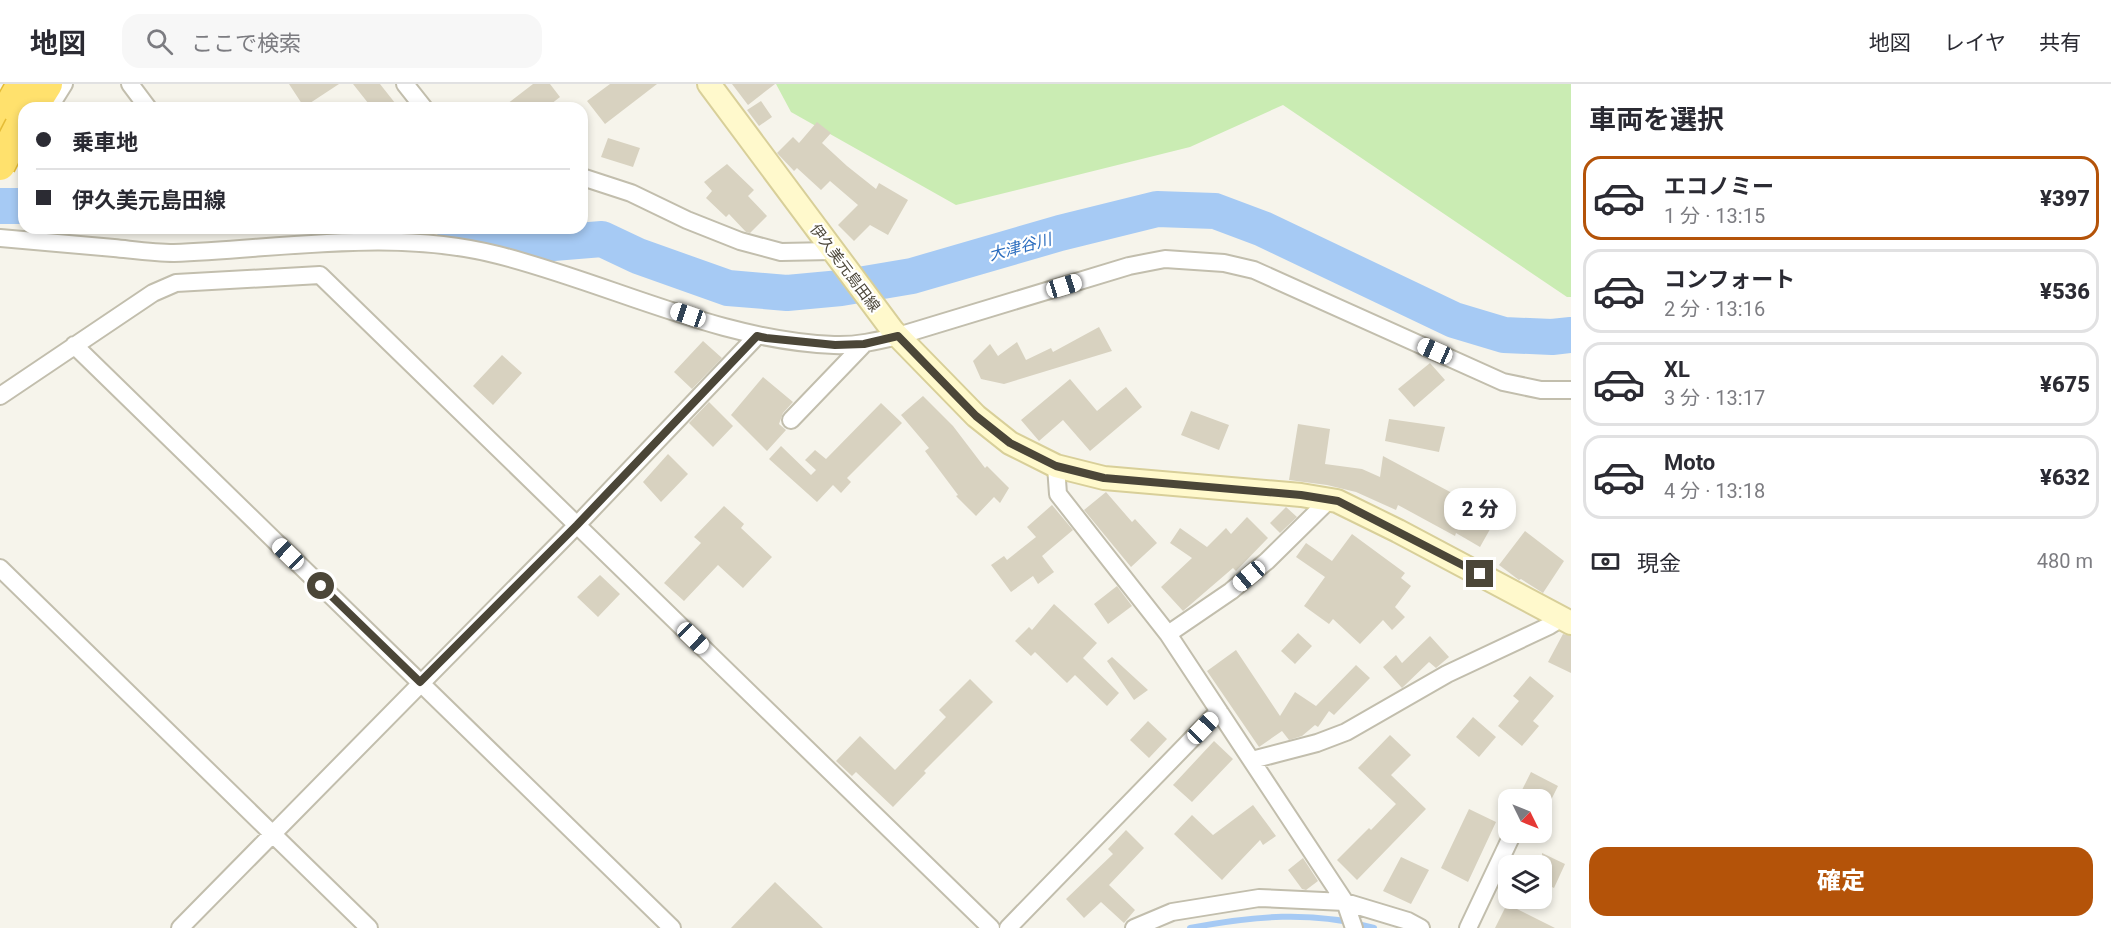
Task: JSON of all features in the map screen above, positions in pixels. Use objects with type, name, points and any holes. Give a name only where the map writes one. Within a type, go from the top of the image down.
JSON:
[{"type":"highway","points":[[0,92],[4,84]]},
{"type":"highway","points":[[20,102],[22,84]]},
{"type":"highway","points":[[34,102],[47,84]]},
{"type":"highway","points":[[0,165],[17,125]]},
{"type":"main road","name":"伊久美元島田線","points":[[709,84],[895,334],[976,416],[1010,443],[1056,466],[1104,478],[1301,495],[1338,501],[1567,620]]},
{"type":"street","points":[[53,102],[64,84]]},
{"type":"street","points":[[130,84],[144,102]]},
{"type":"street","points":[[405,84],[419,102]]},
{"type":"street","points":[[0,152],[17,125]]},
{"type":"street","points":[[588,179],[631,193],[687,220],[740,241],[780,252],[834,254]]},
{"type":"street","points":[[0,238],[171,253],[387,241],[457,247],[496,254],[558,271],[710,323],[757,336],[835,345],[864,344],[1129,266],[1165,259],[1224,263],[1254,270],[1503,382],[1541,390],[1571,390]]},
{"type":"street","points":[[0,396],[153,293],[176,283],[320,274],[991,928]]},
{"type":"street","points":[[180,928],[577,525],[757,336]]},
{"type":"street","points":[[791,420],[864,344]]},
{"type":"street","points":[[74,345],[672,928]]},
{"type":"street","points":[[1056,466],[1058,494],[1168,634],[1346,902],[1354,928]]},
{"type":"street","points":[[1168,634],[1240,584],[1267,561],[1329,500]]},
{"type":"street","points":[[0,568],[369,928]]},
{"type":"street","points":[[1252,760],[1317,743],[1346,732],[1447,674],[1549,626],[1567,620]]},
{"type":"street","points":[[1008,928],[1219,711]]},
{"type":"street","points":[[1468,928],[1509,843]]},
{"type":"street","points":[[1134,928],[1172,912],[1259,898],[1346,902],[1408,921],[1421,928]]},
{"type":"green space","points":[[776,84],[1571,84],[1571,297],[1567,297],[1283,105],[1190,147],[956,205],[791,112]]},
{"type":"building","points":[[289,84],[339,84],[312,102],[301,102]]},
{"type":"building","points":[[353,84],[380,84],[394,102],[367,102]]},
{"type":"building","points":[[533,84],[550,84],[560,97],[554,102],[510,102]]},
{"type":"building","points":[[610,84],[657,84],[605,124],[587,101]]},
{"type":"building","points":[[732,84],[775,84],[748,105]]},
{"type":"building","points":[[761,101],[772,117],[759,126],[747,110]]},
{"type":"building","points":[[817,122],[831,133],[822,143],[847,166],[876,189],[879,183],[908,200],[888,235],[870,225],[854,241],[838,225],[858,205],[830,181],[821,190],[797,168],[794,171],[777,153],[793,137],[799,143]]},
{"type":"building","points":[[608,138],[640,148],[633,167],[601,157]]},
{"type":"building","points":[[727,164],[754,190],[748,196],[767,216],[750,233],[746,232],[729,214],[726,217],[706,198],[712,191],[704,182]]},
{"type":"building","points":[[1099,327],[1112,351],[1004,384],[981,379],[973,361],[990,344],[998,356],[1017,342],[1026,360],[1051,348],[1053,352]]},
{"type":"building","points":[[703,341],[722,358],[692,389],[674,372]]},
{"type":"building","points":[[502,355],[522,373],[493,405],[473,386]]},
{"type":"building","points":[[1430,363],[1445,380],[1414,407],[1398,389]]},
{"type":"building","points":[[763,377],[793,402],[783,413],[779,424],[786,430],[767,451],[731,415]]},
{"type":"building","points":[[1070,379],[1097,411],[1126,387],[1142,407],[1090,451],[1063,420],[1039,441],[1021,420]]},
{"type":"building","points":[[923,396],[953,426],[985,468],[987,466],[1009,488],[1000,503],[994,497],[976,516],[956,496],[958,495],[925,451],[929,448],[901,415]]},
{"type":"building","points":[[709,402],[733,426],[713,447],[689,423]]},
{"type":"building","points":[[881,403],[902,423],[847,478],[851,482],[841,493],[833,485],[817,502],[769,459],[781,446],[811,475],[816,470],[805,460],[815,450],[826,459]]},
{"type":"building","points":[[1191,411],[1229,425],[1219,450],[1181,435]]},
{"type":"building","points":[[1389,419],[1445,427],[1439,452],[1385,441]]},
{"type":"building","points":[[1298,424],[1330,429],[1325,464],[1362,469],[1380,477],[1383,456],[1480,508],[1491,490],[1507,499],[1480,547],[1398,505],[1396,510],[1356,492],[1289,480]]},
{"type":"building","points":[[668,454],[688,474],[661,502],[643,482]]},
{"type":"building","points":[[1106,492],[1132,522],[1135,519],[1157,543],[1131,567],[1084,510]]},
{"type":"building","points":[[1052,505],[1073,530],[1042,556],[1054,572],[1038,584],[1033,576],[1011,592],[991,565],[1004,556],[1007,560],[1036,537],[1027,527]]},
{"type":"building","points":[[724,506],[744,524],[741,528],[772,557],[743,588],[718,565],[684,601],[664,583],[701,543],[694,537]]},
{"type":"building","points":[[1286,507],[1297,517],[1280,533],[1270,523]]},
{"type":"building","points":[[1247,517],[1268,538],[1236,571],[1233,568],[1183,611],[1161,587],[1192,558],[1170,543],[1180,528],[1207,547],[1226,528],[1231,534]]},
{"type":"building","points":[[1525,531],[1564,561],[1543,593],[1521,579],[1519,580],[1499,565]]},
{"type":"building","points":[[1352,534],[1405,573],[1401,578],[1411,586],[1395,607],[1405,617],[1392,630],[1383,620],[1360,644],[1333,619],[1329,624],[1304,606],[1325,577],[1296,557],[1306,543],[1332,561]]},
{"type":"building","points":[[600,575],[620,594],[598,617],[577,597]]},
{"type":"building","points":[[1117,586],[1132,606],[1108,624],[1094,604]]},
{"type":"building","points":[[1054,604],[1097,643],[1083,658],[1119,693],[1107,706],[1075,675],[1067,683],[1035,652],[1031,656],[1015,641],[1029,627],[1032,630]]},
{"type":"building","points":[[1298,633],[1312,646],[1295,664],[1281,651]]},
{"type":"building","points":[[1563,634],[1571,636],[1571,673],[1548,662]]},
{"type":"building","points":[[1430,636],[1449,657],[1436,668],[1429,662],[1402,688],[1383,667],[1396,655],[1402,663]]},
{"type":"building","points":[[1236,650],[1280,716],[1295,692],[1316,706],[1356,665],[1370,678],[1334,715],[1329,711],[1318,727],[1315,725],[1302,736],[1289,740],[1282,731],[1259,747],[1207,671]]},
{"type":"building","points":[[1112,657],[1148,690],[1134,700],[1107,661]]},
{"type":"building","points":[[1530,676],[1554,696],[1533,721],[1539,726],[1522,746],[1498,726],[1519,701],[1513,696]]},
{"type":"building","points":[[970,679],[993,702],[924,771],[926,773],[893,807],[856,772],[852,776],[836,761],[860,736],[895,770],[946,717],[939,710]]},
{"type":"building","points":[[1473,717],[1496,737],[1479,757],[1456,737]]},
{"type":"building","points":[[1148,721],[1167,739],[1149,758],[1130,740]]},
{"type":"building","points":[[1390,735],[1411,755],[1391,775],[1426,809],[1357,880],[1337,860],[1396,804],[1358,768]]},
{"type":"building","points":[[1214,741],[1233,759],[1192,802],[1173,785]]},
{"type":"building","points":[[1531,772],[1558,786],[1552,798],[1552,789],[1522,789]]},
{"type":"building","points":[[1253,805],[1276,836],[1263,845],[1260,840],[1222,880],[1174,834],[1192,815],[1213,835]]},
{"type":"building","points":[[1469,809],[1496,822],[1468,882],[1441,868]]},
{"type":"building","points":[[1126,830],[1144,848],[1109,885],[1135,910],[1124,923],[1101,902],[1084,918],[1066,899],[1113,854],[1108,849]]},
{"type":"building","points":[[1401,857],[1429,870],[1411,904],[1383,891]]},
{"type":"building","points":[[1303,858],[1318,881],[1306,890],[1302,889],[1288,870]]},
{"type":"building","points":[[1552,858],[1565,864],[1554,888],[1552,887]]},
{"type":"building","points":[[775,882],[823,928],[731,928]]},
{"type":"building","points":[[1504,909],[1517,909],[1555,928],[1495,928]]},
{"type":"waterway","name":"大津谷川","points":[[0,206],[18,206]]},
{"type":"waterway","name":"大津谷川","points":[[494,234],[541,244],[602,239],[638,256],[728,288],[787,293],[841,288],[912,276],[1060,233],[1157,209],[1215,211],[1263,229],[1454,320],[1504,335],[1552,337],[1571,335]]},
{"type":"waterway","points":[[1190,928],[1236,920],[1282,917],[1328,919],[1374,928]]},
{"type":"route","points":[[321,586],[420,682],[577,525],[757,336],[835,345],[864,344],[898,336],[976,416],[1010,443],[1056,466],[1104,478],[1301,495],[1338,501],[1480,574]]}]
